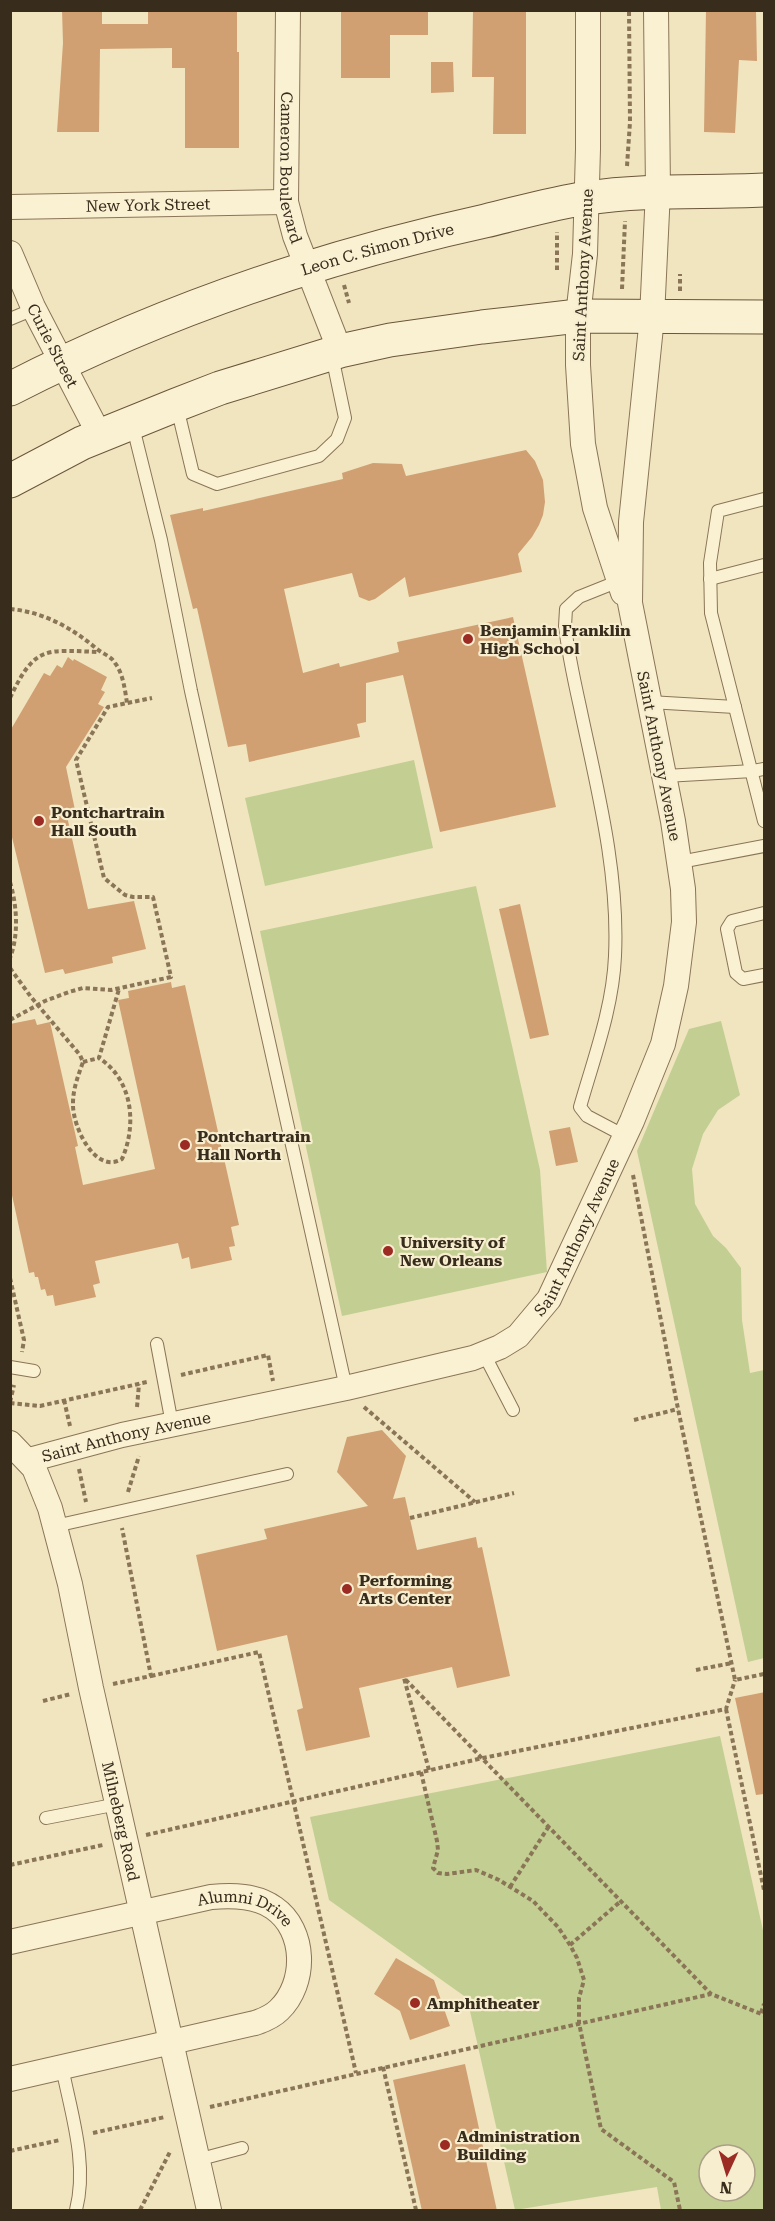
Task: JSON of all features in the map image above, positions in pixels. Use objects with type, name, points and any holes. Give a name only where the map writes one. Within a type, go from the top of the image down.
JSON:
[{"type":"main road","name":"Leon C. Simon Drive","points":[[10,389],[61,363],[194,308],[308,267],[393,242],[587,198],[658,191],[765,190]]},
{"type":"main road","points":[[10,481],[82,443],[220,388],[336,352],[390,340],[578,316],[765,317]]},
{"type":"street","name":"Cameron Boulevard","points":[[288,10],[286,202],[295,236],[308,267],[336,352]]},
{"type":"street","name":"Saint Anthony Avenue","points":[[588,10],[587,198],[585,254],[578,316],[578,365],[583,444],[595,508],[636,640]]},
{"type":"street","name":"Saint Anthony Avenue","points":[[28,1460],[305,1389],[346,1388],[473,1358],[518,1336],[549,1299],[625,1136],[663,1044],[676,986],[684,922],[680,862],[630,603],[631,522],[652,317],[658,191],[656,10]]},
{"type":"street","name":"New York Street","points":[[10,207],[286,202]]},
{"type":"street","name":"Curie Street","points":[[10,253],[34,309],[100,436]]},
{"type":"street","name":"Milneberg Road","points":[[10,1443],[28,1460],[42,1486],[70,1584],[91,1688],[208,2211]]},
{"type":"street","name":"Alumni Drive","points":[[10,1942],[211,1897],[231,1896],[262,1902],[281,1914],[294,1929],[298,1943],[298,1974],[289,1999],[274,2014],[255,2023],[10,2079]]},
{"type":"lane","points":[[10,319],[34,309]]},
{"type":"lane","points":[[176,405],[193,474],[217,484],[320,456],[337,439],[345,418],[336,352]]},
{"type":"lane","points":[[132,423],[161,540],[191,691],[346,1388]]},
{"type":"lane","points":[[765,499],[718,511],[710,562],[711,613],[735,707],[759,770],[765,821]]},
{"type":"lane","points":[[710,579],[765,566]]},
{"type":"lane","points":[[619,581],[579,597],[566,609],[565,626],[600,808],[613,888],[616,926],[612,988],[602,1033],[580,1107],[587,1116],[625,1136]]},
{"type":"lane","points":[[649,702],[735,707]]},
{"type":"lane","points":[[665,776],[759,770]]},
{"type":"lane","points":[[680,862],[765,846]]},
{"type":"lane","points":[[765,913],[732,921],[727,929],[736,973],[743,979],[765,975]]},
{"type":"lane","points":[[157,1344],[172,1424]]},
{"type":"lane","points":[[484,1354],[513,1410]]},
{"type":"lane","points":[[10,1367],[34,1371]]},
{"type":"lane","points":[[55,1526],[287,1474]]},
{"type":"lane","points":[[46,1818],[118,1804]]},
{"type":"lane","points":[[62,2067],[81,2174],[81,2193],[76,2211]]},
{"type":"lane","points":[[197,2160],[242,2148]]},
{"type":"path","points":[[557,279],[558,224]]},
{"type":"path","points":[[10,609],[39,614],[78,633],[116,664],[127,703]]},
{"type":"path","points":[[10,698],[24,670],[36,657],[45,652],[64,650],[99,652]]},
{"type":"path","points":[[10,1020],[55,996],[83,988],[111,990],[171,977],[153,897],[125,895],[104,878],[76,760],[108,707],[152,698]]},
{"type":"path","points":[[10,882],[16,914],[15,938],[10,958]]},
{"type":"path","points":[[10,968],[80,1055],[83,1062],[74,1092],[74,1118],[94,1155],[111,1164],[122,1159],[126,1150],[132,1112],[122,1084],[114,1072],[99,1058]]},
{"type":"path","points":[[99,1058],[119,988]]},
{"type":"path","points":[[83,1062],[99,1058]]},
{"type":"path","points":[[625,1136],[678,1409],[732,1662],[735,1680],[726,1710],[765,1890]]},
{"type":"path","points":[[10,1278],[24,1340]]},
{"type":"path","points":[[634,1420],[678,1409]]},
{"type":"path","points":[[410,1518],[514,1493]]},
{"type":"path","points":[[120,1517],[151,1676]]},
{"type":"path","points":[[43,1701],[91,1688],[259,1652],[356,2073]]},
{"type":"path","points":[[696,1670],[732,1662]]},
{"type":"path","points":[[735,1680],[765,1674]]},
{"type":"path","points":[[429,1770],[404,1678],[711,1994],[763,2014],[765,2004]]},
{"type":"path","points":[[10,1865],[483,1758],[726,1710]]},
{"type":"path","points":[[420,1772],[437,1841],[438,1850],[433,1868],[438,1873],[447,1874],[476,1870],[510,1887],[533,1901],[558,1927],[570,1945],[585,1980],[579,1998],[579,2024],[601,2129],[674,2182],[680,2211]]},
{"type":"path","points":[[510,1887],[549,1826]]},
{"type":"path","points":[[570,1945],[621,1901]]},
{"type":"path","points":[[10,2151],[711,1994]]},
{"type":"path","points":[[383,2067],[416,2211]]},
{"type":"path","points":[[140,2211],[169,2156],[187,2112]]},
{"type":"green space","points":[[414,760],[433,848],[265,886],[245,798]]},
{"type":"green space","points":[[476,886],[540,1170],[547,1272],[342,1316],[260,931]]},
{"type":"green space","points":[[721,1021],[740,1095],[718,1110],[703,1134],[692,1169],[695,1204],[713,1236],[726,1248],[741,1268],[742,1320],[750,1373],[764,1370],[764,1658],[748,1662],[637,1151],[689,1029]]},
{"type":"green space","points":[[720,1736],[764,1935],[764,2210],[661,2210],[657,2187],[515,2210],[467,1998],[329,1900],[310,1817]]},
{"type":"building","points":[[62,10],[102,10],[102,24],[148,24],[148,11],[237,10],[239,148],[185,148],[185,68],[172,68],[172,48],[100,49],[99,132],[57,132],[63,43]]},
{"type":"building","points":[[341,10],[428,12],[428,35],[390,35],[390,78],[341,78]]},
{"type":"building","points":[[473,10],[526,10],[526,134],[493,134],[494,77],[472,77]]},
{"type":"building","points":[[706,10],[756,10],[757,61],[739,60],[735,133],[704,132]]},
{"type":"building","points":[[431,62],[453,62],[454,92],[431,93]]},
{"type":"building","name":"Benjamin Franklin High School","points":[[526,450],[535,461],[543,480],[545,502],[539,525],[518,554],[522,572],[409,597],[405,577],[369,601],[359,597],[352,573],[284,589],[303,673],[339,663],[340,667],[399,652],[397,642],[513,617],[556,807],[440,832],[403,675],[366,683],[366,722],[357,724],[360,737],[249,762],[246,744],[228,747],[197,608],[193,609],[170,515],[203,508],[203,511],[343,479],[342,473],[373,463],[402,464],[406,476]]},
{"type":"building","name":"Pontchartrain Hall South","points":[[68,657],[107,677],[101,690],[105,692],[98,704],[104,707],[66,767],[75,810],[66,812],[88,909],[134,901],[146,949],[112,957],[113,963],[65,974],[63,969],[45,973],[10,829],[10,731],[44,673],[50,676],[57,665],[62,668]]},
{"type":"building","points":[[520,904],[549,1035],[530,1039],[499,909]]},
{"type":"building","name":"Pontchartrain Hall North","points":[[171,982],[172,988],[185,985],[239,1225],[231,1227],[235,1246],[229,1247],[232,1260],[191,1269],[189,1257],[182,1259],[178,1243],[95,1261],[100,1283],[93,1285],[96,1297],[55,1306],[53,1295],[47,1296],[45,1289],[41,1290],[38,1277],[35,1277],[34,1272],[29,1273],[10,1186],[10,1024],[35,1019],[37,1025],[50,1022],[78,1146],[75,1147],[83,1185],[155,1169],[118,1000],[129,998],[128,991]]},
{"type":"building","points":[[570,1127],[578,1162],[556,1166],[549,1131]]},
{"type":"building","name":"Performing Arts Center","points":[[382,1430],[406,1456],[393,1499],[405,1497],[417,1550],[476,1537],[478,1548],[482,1547],[510,1676],[457,1688],[452,1667],[359,1688],[370,1737],[306,1751],[297,1710],[303,1708],[287,1635],[217,1651],[196,1555],[267,1539],[264,1529],[368,1506],[337,1472],[347,1437]]},
{"type":"building","points":[[765,1692],[765,1794],[756,1795],[735,1698]]},
{"type":"building","name":"Amphitheater","points":[[396,1958],[434,1980],[450,2026],[410,2040],[400,2011],[374,1994]]},
{"type":"building","name":"Administration Building","points":[[465,2064],[497,2211],[422,2211],[393,2080]]},
{"type":"place","name":"Benjamin Franklin High School","points":[[468,639]]},
{"type":"place","name":"Pontchartrain Hall South","points":[[39,821]]},
{"type":"place","name":"Pontchartrain Hall North","points":[[185,1145]]},
{"type":"place","name":"University of New Orleans","points":[[388,1251]]},
{"type":"place","name":"Performing Arts Center","points":[[347,1589]]},
{"type":"place","name":"Amphitheater","points":[[415,2003]]},
{"type":"place","name":"Administration Building","points":[[445,2145]]}]
